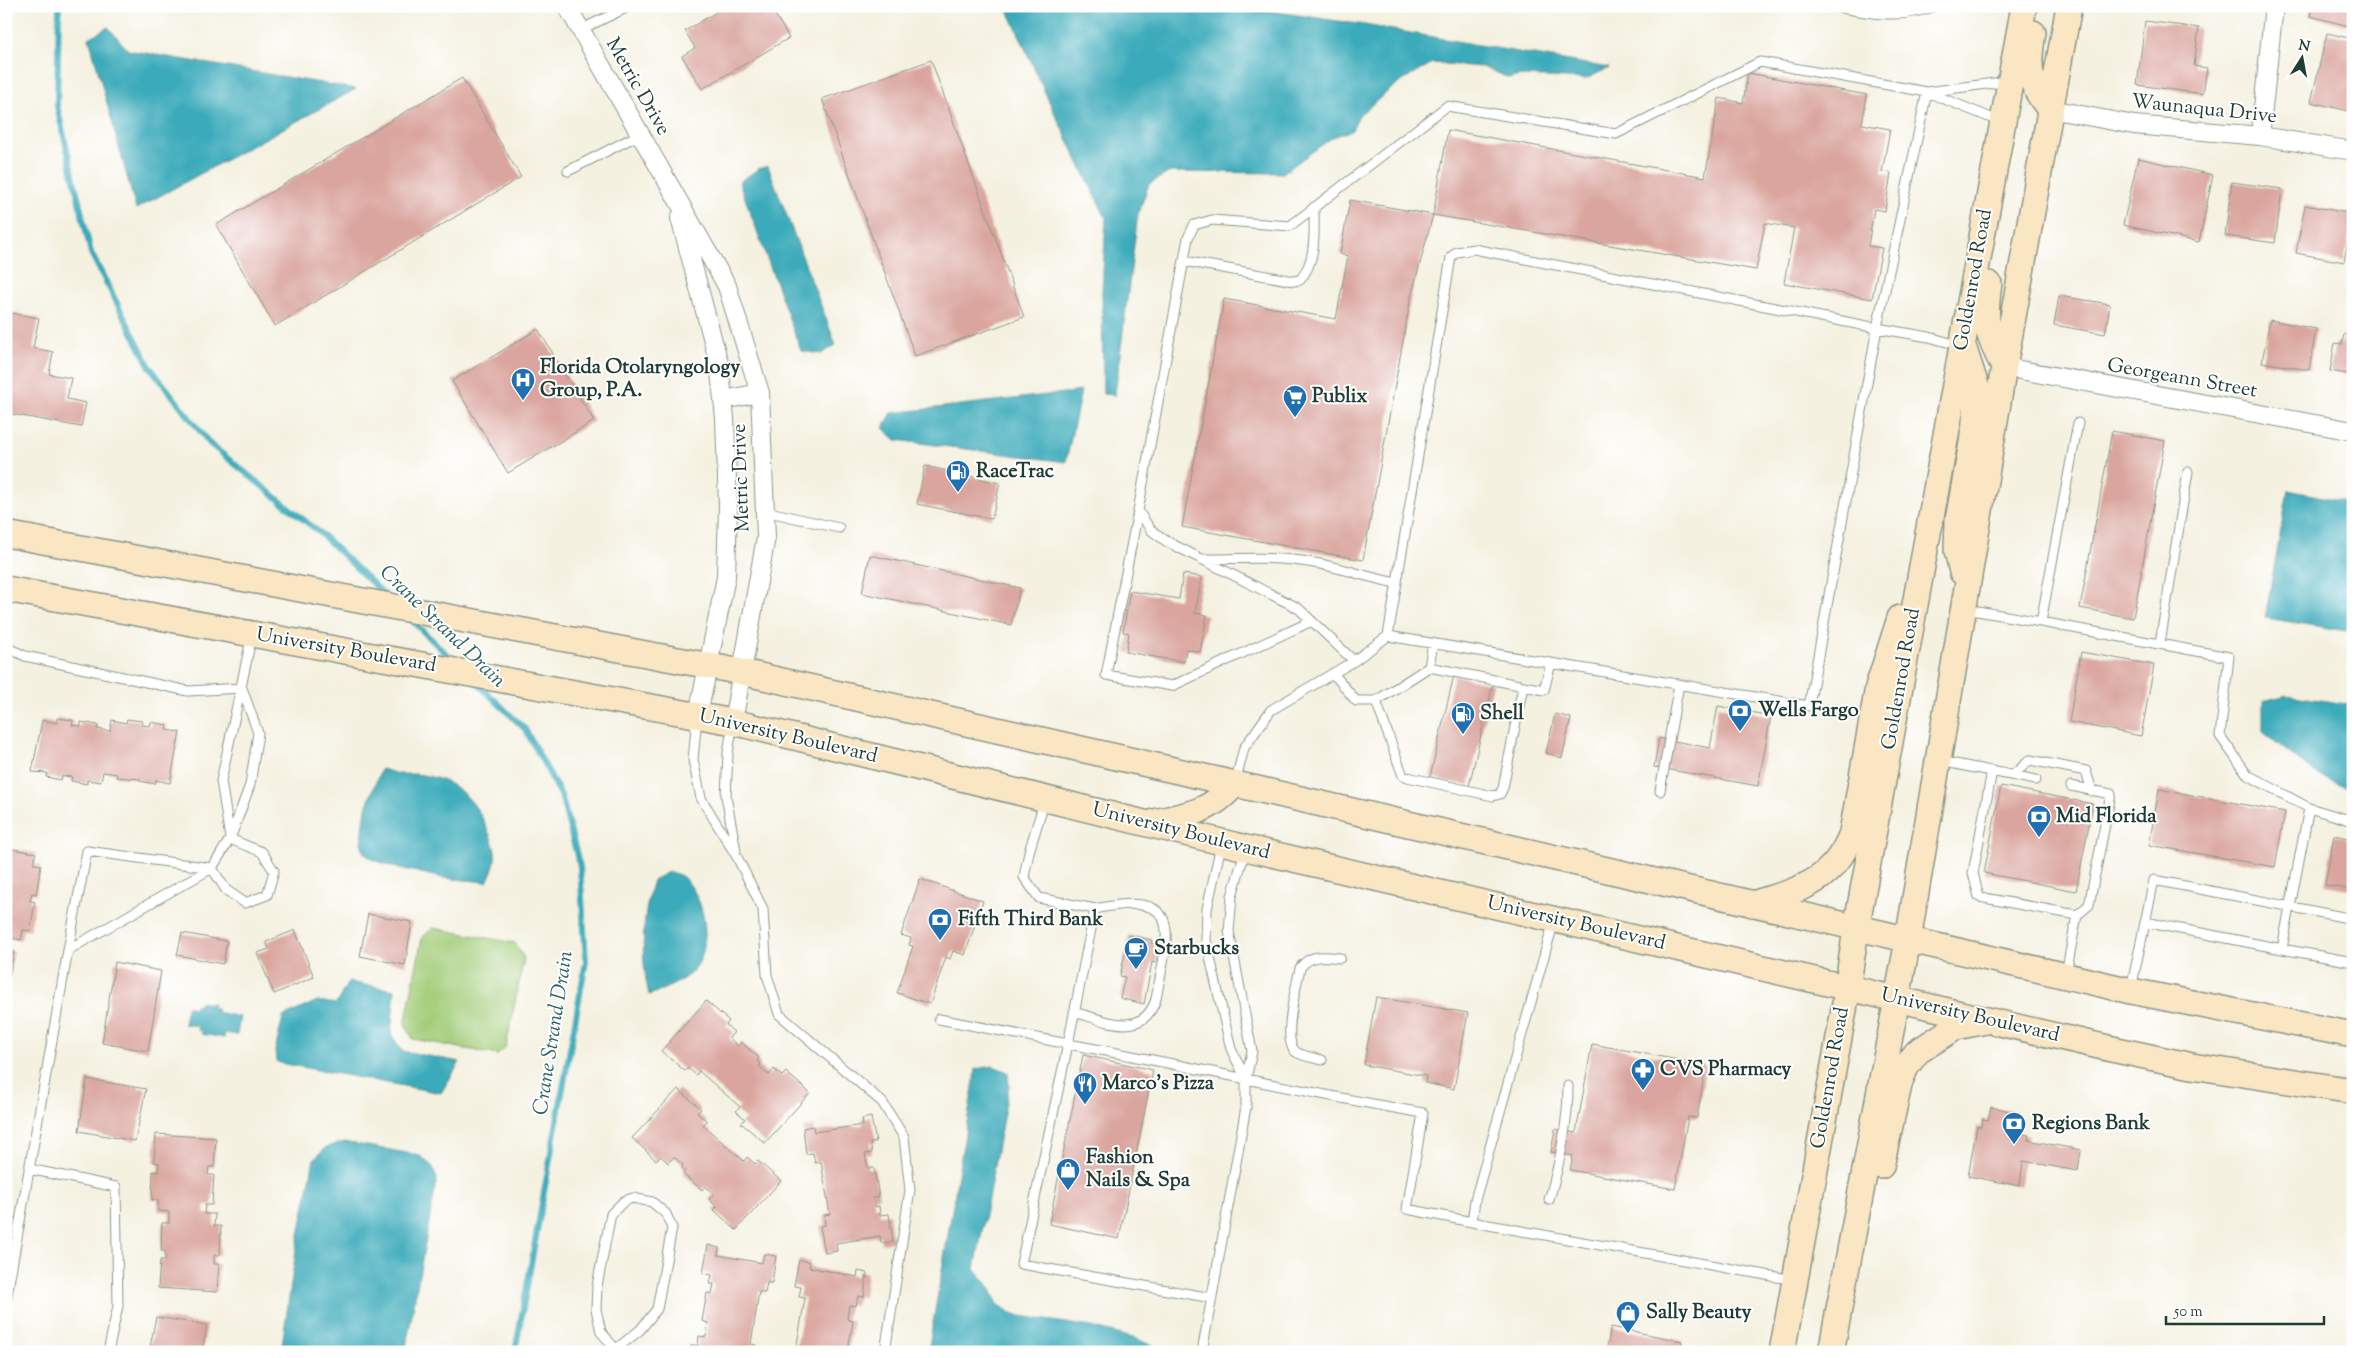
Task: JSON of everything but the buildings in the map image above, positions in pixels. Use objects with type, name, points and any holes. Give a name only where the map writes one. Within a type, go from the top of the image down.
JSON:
[{"type":"street","name":"Metric Drive","points":[[567,6],[727,286],[760,393],[766,537],[733,722]]},
{"type":"street","name":"Goldenrod Road","points":[[1782,1352],[1848,986],[1856,929],[2024,6]]},
{"type":"street","points":[[2038,6],[2030,50],[2031,82],[2040,98],[2050,109]]},
{"type":"street","points":[[1831,1352],[1908,940],[2004,367],[2068,6]]},
{"type":"street","points":[[2260,136],[2274,6]]},
{"type":"street","name":"Waunaqua Drive","points":[[2050,109],[2134,125],[2260,136],[2353,152]]},
{"type":"street","points":[[2003,116],[2012,145],[1985,314],[1989,337],[2004,367]]},
{"type":"street","name":"Metric Drive","points":[[672,189],[699,283],[719,363],[723,400],[728,508],[726,577],[698,715]]},
{"type":"street","points":[[1963,346],[1978,392],[1974,432],[1958,530],[1957,550],[1965,600]]},
{"type":"street","name":"Georgeann Street","points":[[2004,367],[2353,431]]},
{"type":"street","points":[[723,400],[760,393]]},
{"type":"street","points":[[1752,905],[1799,890],[1825,875],[1845,851],[1852,833],[1878,687],[1932,516]]},
{"type":"street","points":[[6,534],[742,672],[1235,784],[2131,992],[2353,1035]]},
{"type":"street","name":"University Boulevard","points":[[6,589],[733,722],[1246,848],[1848,986],[2112,1049],[2192,1066],[2353,1091]]},
{"type":"street","points":[[1146,824],[1192,814],[1222,799],[1235,784]]},
{"type":"street","points":[[1848,1257],[1874,1197],[1900,1081],[1906,1067],[1917,1052],[1956,1028],[1989,1020]]},
{"type":"lane","points":[[580,30],[630,6]]},
{"type":"lane","points":[[1832,6],[1878,15],[1905,14],[1935,7]]},
{"type":"lane","points":[[1312,621],[1172,686],[1106,674],[1188,238],[1194,225],[1212,220],[1290,226],[1447,106],[1616,134],[1760,62],[1927,92],[2003,116]]},
{"type":"lane","points":[[1927,92],[2010,81]]},
{"type":"lane","points":[[1388,636],[1809,706],[1877,328],[1927,92]]},
{"type":"lane","points":[[568,171],[640,134]]},
{"type":"lane","points":[[1184,261],[1294,281],[1300,280],[1312,259],[1314,207]]},
{"type":"lane","points":[[1235,784],[1244,748],[1271,710],[1354,661],[1388,636],[1451,257],[1457,252],[1474,249],[1929,337],[1963,346]]},
{"type":"lane","points":[[2042,622],[2078,423]]},
{"type":"lane","points":[[2160,643],[2188,472]]},
{"type":"lane","points":[[765,511],[839,528]]},
{"type":"lane","points":[[1138,511],[1151,530],[1166,541],[1298,608],[1354,661]]},
{"type":"lane","points":[[1202,559],[1279,558],[1309,562],[1373,579],[1398,583]]},
{"type":"lane","points":[[1965,600],[2042,622],[2229,657],[2220,736],[2248,775],[2309,808],[2353,821]]},
{"type":"lane","points":[[230,839],[221,781],[252,634]]},
{"type":"lane","points":[[1429,667],[1433,643]]},
{"type":"lane","points":[[6,647],[25,656],[188,691],[242,688]]},
{"type":"lane","points":[[1333,673],[1356,701],[1376,701],[1429,667],[1544,690],[1551,663]]},
{"type":"lane","points":[[1660,791],[1679,684]]},
{"type":"lane","points":[[1376,701],[1403,776],[1493,796],[1500,794],[1502,788],[1523,686]]},
{"type":"lane","points":[[68,950],[212,868],[230,839],[250,785],[258,733],[242,688]]},
{"type":"lane","points":[[698,715],[693,760],[701,798],[737,857],[763,909],[766,975],[779,1014],[882,1102],[904,1138],[910,1190],[886,1352]]},
{"type":"lane","points":[[733,722],[728,753],[726,796],[737,857]]},
{"type":"lane","points":[[2013,775],[2030,760],[2067,767],[2086,771],[2092,791]]},
{"type":"lane","points":[[1938,761],[2036,780]]},
{"type":"lane","points":[[1992,771],[1973,873],[1979,896],[2077,915]]},
{"type":"lane","points":[[2065,976],[2077,915],[2089,905],[2111,794],[2071,786]]},
{"type":"lane","points":[[1045,799],[1029,852],[1024,877],[1039,898],[1095,909],[1129,903],[1144,904],[1151,907],[1163,918],[1168,937],[1157,990],[1149,1013],[1144,1019],[1130,1025],[1074,1012]]},
{"type":"lane","points":[[2282,949],[2309,808]]},
{"type":"lane","points":[[212,868],[226,890],[246,902],[267,895],[274,871],[262,852],[230,839]]},
{"type":"lane","points":[[1222,842],[1207,909],[1206,940],[1231,1049],[1246,1079]]},
{"type":"lane","points":[[1202,1352],[1246,1107],[1246,1079],[1252,1050],[1229,931],[1232,896],[1246,848]]},
{"type":"lane","points":[[6,1300],[87,852],[212,868]]},
{"type":"lane","points":[[2131,992],[2154,880],[2353,919]]},
{"type":"lane","points":[[1095,909],[1021,1264],[1212,1298]]},
{"type":"lane","points":[[1472,1222],[1474,1200],[1555,919]]},
{"type":"lane","points":[[2145,922],[2353,962]]},
{"type":"lane","points":[[1322,1060],[1297,1052],[1292,1048],[1289,1032],[1300,968],[1304,963],[1316,957],[1340,958]]},
{"type":"lane","points":[[939,1019],[1187,1065],[1303,1092],[1423,1113],[1407,1209],[1795,1280]]},
{"type":"lane","points":[[1549,1200],[1556,1176],[1568,1111],[1568,1086]]},
{"type":"lane","points":[[29,1169],[116,1187],[118,1306],[108,1352]]},
{"type":"lane","points":[[634,1198],[652,1202],[666,1214],[672,1228],[657,1309],[640,1330],[617,1351],[601,1332],[596,1309],[598,1286],[611,1214],[624,1201],[634,1198]]},
{"type":"green space","points":[[433,928],[515,943],[524,958],[506,1047],[498,1055],[413,1039],[405,1024],[422,938]]},
{"type":"water","points":[[1006,6],[1237,6],[1365,25],[1609,68],[1586,79],[1523,76],[1509,78],[1482,67],[1432,63],[1396,85],[1359,115],[1352,130],[1333,137],[1283,173],[1170,172],[1149,184],[1138,214],[1115,395],[1103,394],[1102,291],[1106,218],[1053,110]]},
{"type":"water","points":[[108,27],[128,50],[356,89],[136,209],[89,38]]},
{"type":"water","points":[[768,166],[836,345],[821,354],[801,351],[739,182],[758,169]]},
{"type":"water","points":[[1081,391],[1066,462],[896,440],[883,428],[892,413]]},
{"type":"water","points":[[2288,490],[2353,503],[2353,632],[2265,618]]},
{"type":"water","points":[[2287,695],[2353,705],[2353,790],[2340,786],[2317,773],[2263,732],[2263,701]]},
{"type":"water","points":[[381,769],[399,774],[419,774],[434,777],[454,786],[469,799],[482,817],[495,849],[495,861],[487,882],[443,878],[391,866],[371,859],[364,853],[361,842],[366,808]]},
{"type":"water","points":[[668,872],[683,877],[696,895],[704,918],[705,943],[698,964],[689,975],[649,995],[643,952],[646,908],[653,880]]},
{"type":"water","points":[[348,982],[395,990],[391,1034],[402,1051],[460,1062],[441,1093],[276,1061],[275,1051],[283,1017],[317,1001],[336,1004]]},
{"type":"water","points":[[200,1002],[213,1004],[212,1008],[217,1009],[217,1012],[240,1017],[237,1035],[225,1033],[224,1038],[201,1034],[202,1031],[197,1030],[198,1026],[184,1024],[187,1006],[194,1008]]},
{"type":"water","points":[[993,1066],[1008,1072],[1009,1086],[975,1269],[989,1286],[998,1304],[1014,1315],[1092,1327],[1137,1339],[1160,1349],[1161,1352],[928,1352],[976,1069]]},
{"type":"water","points":[[344,1142],[419,1155],[433,1167],[437,1179],[405,1352],[281,1352],[296,1250],[314,1159],[326,1147]]},
{"type":"waterway","name":"Crane Strand Drain","points":[[59,6],[57,106],[91,253],[150,367],[210,444],[319,532],[387,597]]},
{"type":"waterway","name":"Crane Strand Drain","points":[[409,618],[456,663]]},
{"type":"waterway","name":"Crane Strand Drain","points":[[478,684],[525,729],[561,795],[580,867],[586,961],[515,1352]]},
{"type":"place","name":"Florida Otolaryngology Group, P.A.","points":[[523,401]]},
{"type":"place","name":"Publix","points":[[1295,418]]},
{"type":"place","name":"RaceTrac","points":[[958,493]]},
{"type":"place","name":"Wells Fargo","points":[[1740,732]]},
{"type":"place","name":"Shell","points":[[1463,735]]},
{"type":"place","name":"Mid Florida","points":[[2039,838]]},
{"type":"place","name":"Fifth Third Bank","points":[[940,941]]},
{"type":"place","name":"Starbucks","points":[[1136,970]]},
{"type":"place","name":"CVS Pharmacy","points":[[1643,1091]]},
{"type":"place","name":"Marco's Pizza","points":[[1085,1105]]},
{"type":"place","name":"Regions Bank","points":[[2014,1145]]},
{"type":"place","name":"Fashion Nails & Spa","points":[[1068,1191]]},
{"type":"place","name":"Sally Beauty","points":[[1628,1334]]}]
